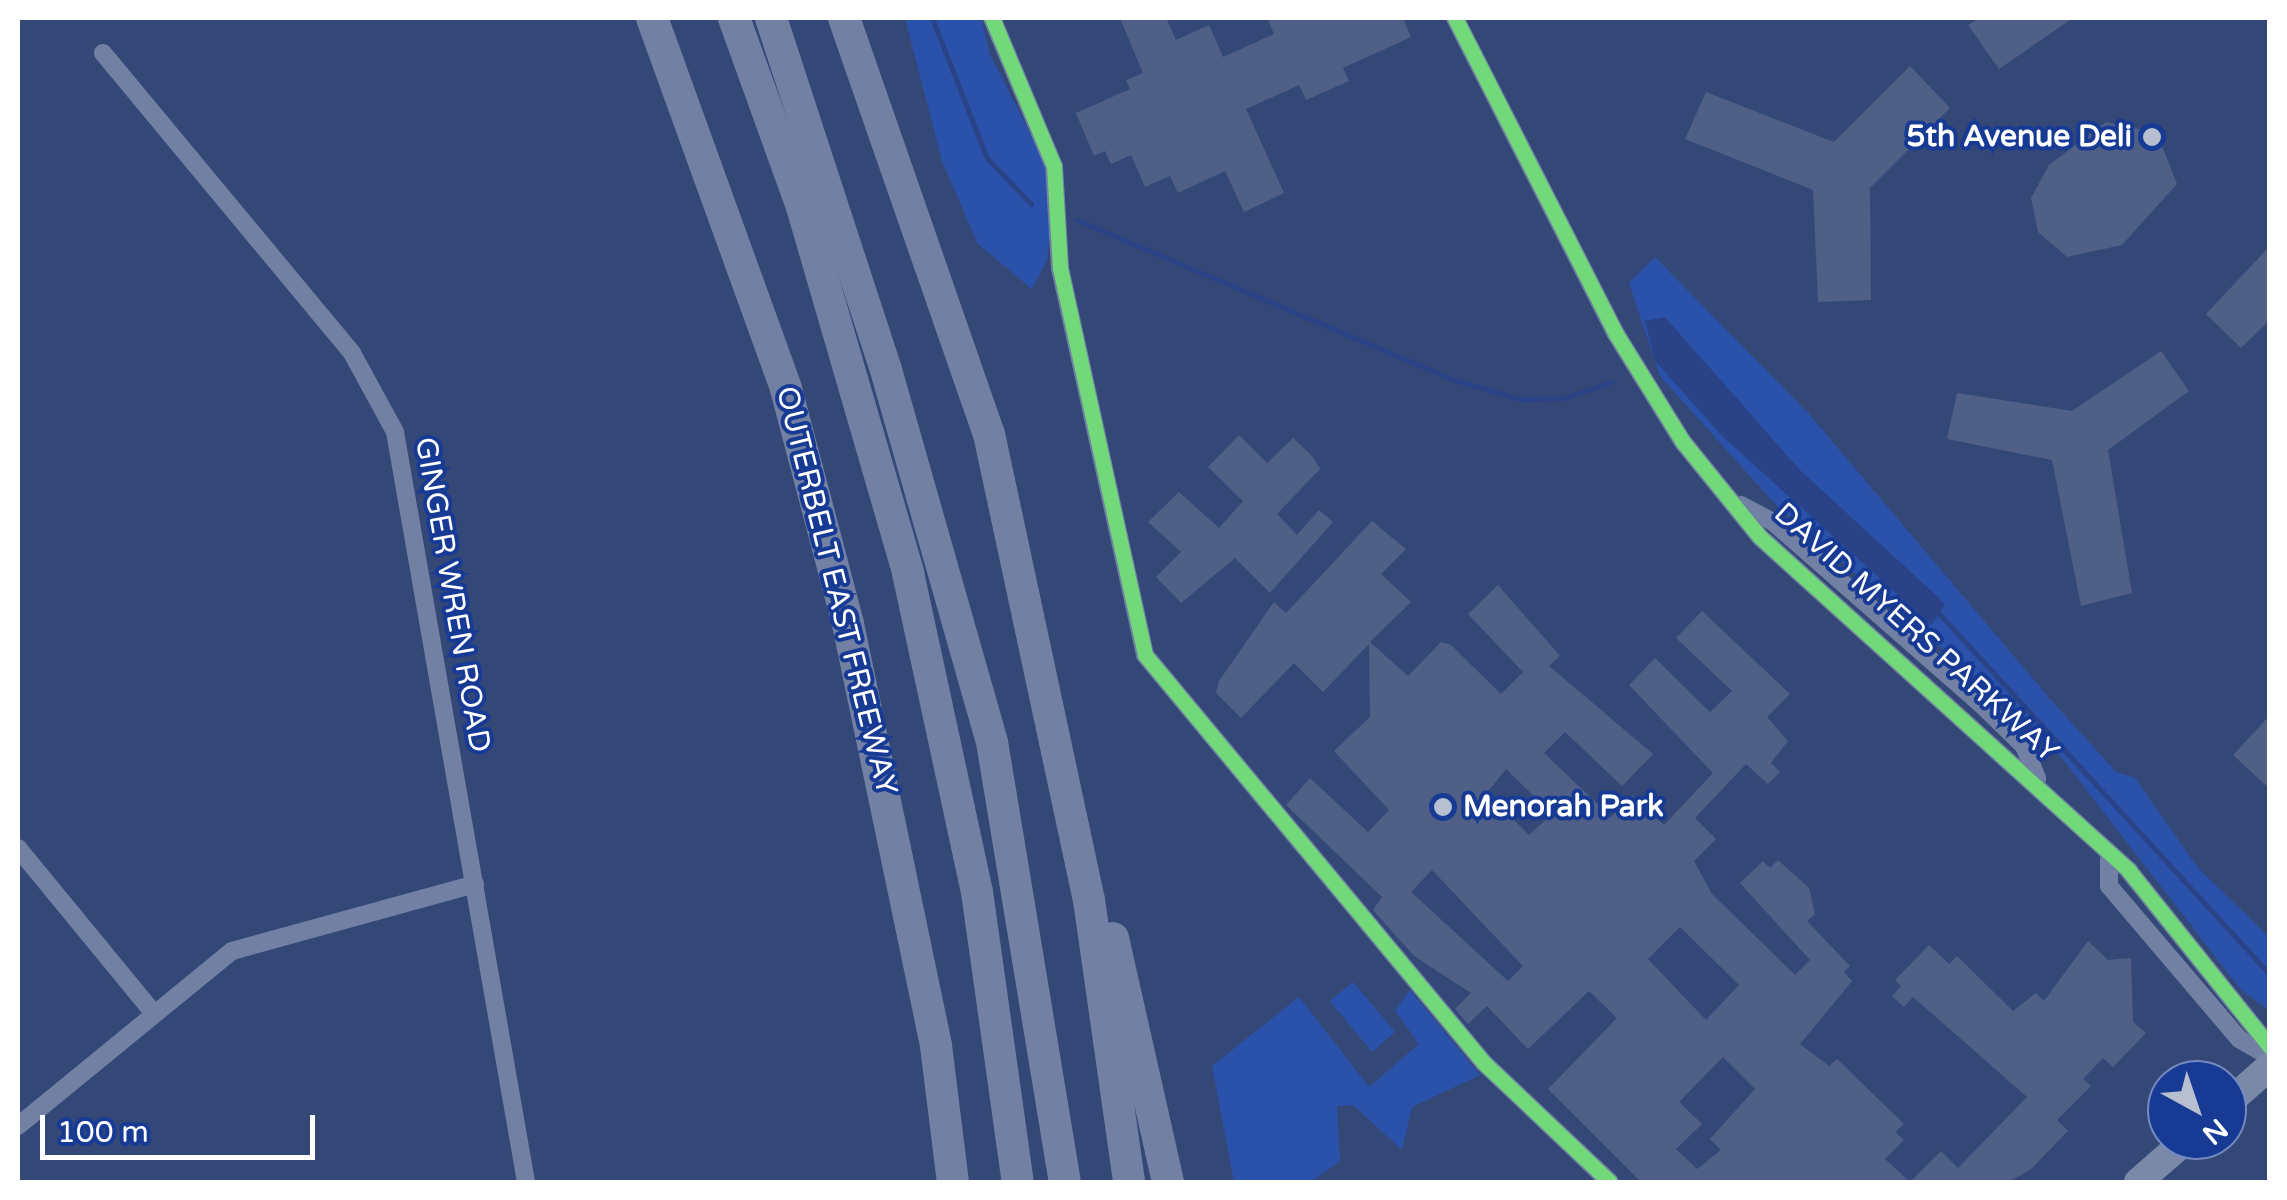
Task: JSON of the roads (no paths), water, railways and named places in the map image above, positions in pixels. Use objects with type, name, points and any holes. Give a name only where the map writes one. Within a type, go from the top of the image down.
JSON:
[{"type":"highway","name":"OUTERBELT EAST FREEWAY","points":[[652,18],[786,388],[848,624],[933,1027],[953,1182]]},
{"type":"highway","points":[[734,18],[819,262],[908,573],[977,892],[1018,1182]]},
{"type":"highway","points":[[771,18],[886,370],[992,742],[1065,1182]]},
{"type":"highway","points":[[844,18],[989,434],[1168,1182]]},
{"type":"highway","points":[[1033,613],[1089,900],[1129,1182]]},
{"type":"main road","points":[[2247,1086],[2270,1066]]},
{"type":"main road","points":[[2138,1182],[2163,1160]]},
{"type":"street","points":[[992,18],[1054,166],[1060,268],[1146,656],[1484,1063],[1610,1182]]},
{"type":"street","name":"DAVID MYERS PARKWAY","points":[[1455,18],[1651,399],[1740,504],[1760,537],[2038,780],[2109,859],[2141,885],[2270,1048]]},
{"type":"street","name":"GINGER WREN ROAD","points":[[103,53],[352,353],[383,406],[408,475],[526,1182]]},
{"type":"street","points":[[18,848],[152,1010]]},
{"type":"street","name":"DAVID MYERS PARKWAY","points":[[2109,859],[2109,886],[2240,1039],[2270,1057]]},
{"type":"street","points":[[18,1126],[152,1010],[232,951],[475,884]]},
{"type":"waterway","points":[[932,18],[987,158],[1031,204]]},
{"type":"waterway","points":[[1077,220],[1451,379],[1520,399],[1564,398],[1611,382]]},
{"type":"waterway","points":[[1935,609],[2270,974]]},
{"type":"place","name":"5th Avenue Deli","points":[[2152,137]]},
{"type":"place","name":"Menorah Park","points":[[1443,807]]}]
